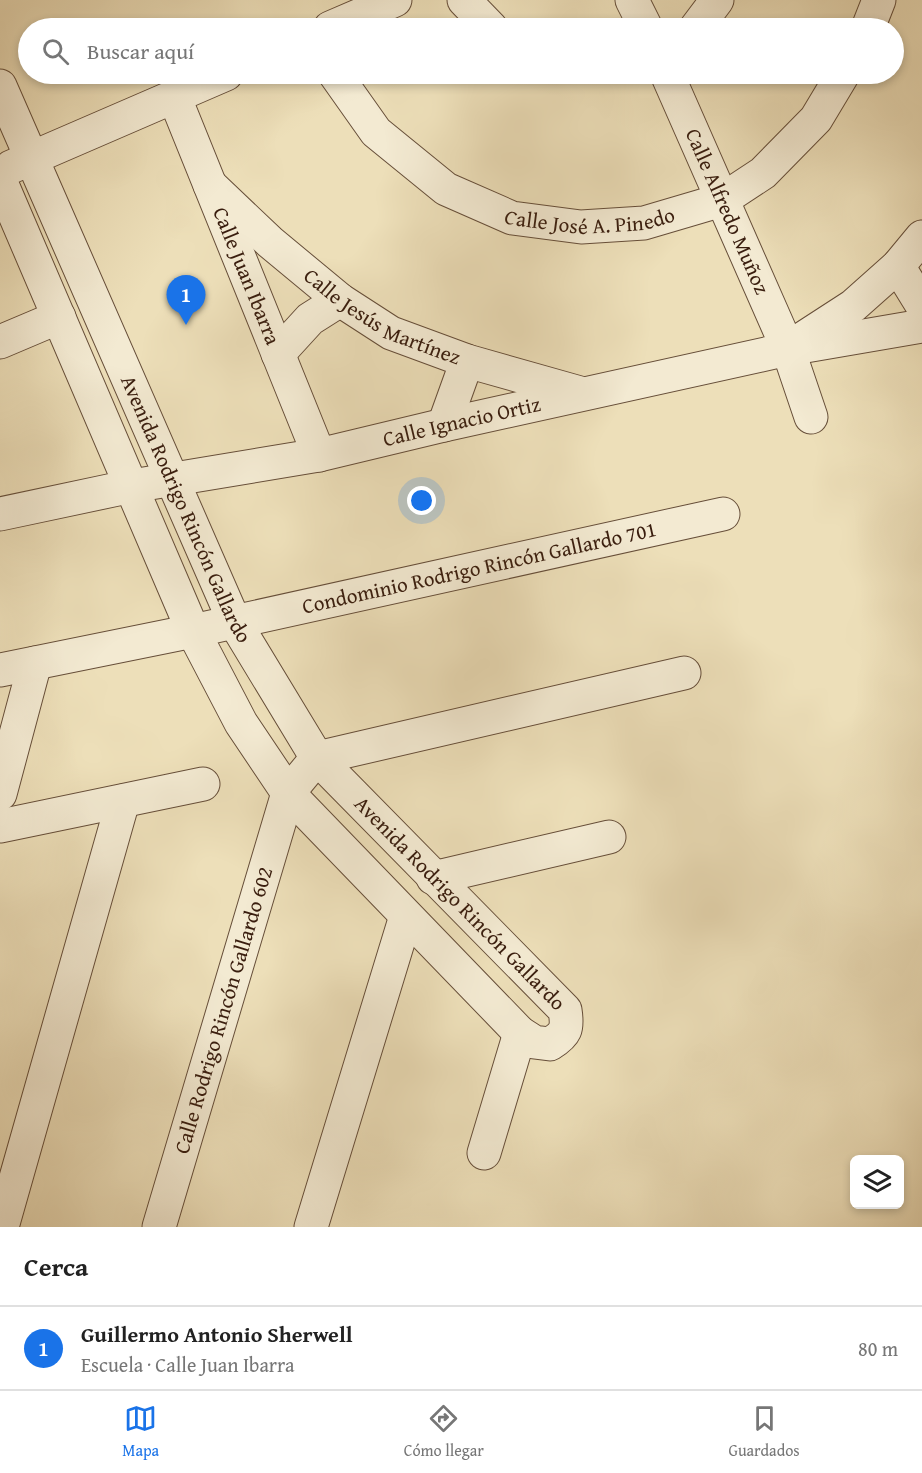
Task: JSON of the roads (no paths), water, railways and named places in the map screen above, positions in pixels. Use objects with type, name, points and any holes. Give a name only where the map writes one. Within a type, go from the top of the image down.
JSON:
[{"type":"street","points":[[353,18],[395,0]]},
{"type":"street","points":[[464,0],[481,18]]},
{"type":"street","points":[[632,0],[641,18]]},
{"type":"street","points":[[704,18],[717,0]]},
{"type":"street","points":[[872,18],[879,0]]},
{"type":"street","points":[[0,172],[202,84]]},
{"type":"street","name":"Calle José A. Pinedo","points":[[341,84],[376,132],[446,189],[512,218],[581,227],[644,223],[722,200],[763,172],[816,119],[837,84]]},
{"type":"street","name":"Calle Alfredo Muñoz","points":[[671,84],[788,349],[811,417]]},
{"type":"street","name":"Avenida Rodrigo Rincón Gallardo","points":[[0,86],[235,622],[317,758],[565,1010],[567,1023],[562,1036],[550,1044],[534,1042],[520,1033],[406,916],[288,793],[241,723],[193,631],[0,180]]},
{"type":"street","name":"Calle Juan Ibarra","points":[[174,96],[319,455]]},
{"type":"street","name":"Calle Jesús Martínez","points":[[210,185],[270,242],[340,300],[391,333],[467,361],[585,394]]},
{"type":"street","points":[[788,349],[853,306],[898,266],[922,237]]},
{"type":"street","points":[[898,266],[922,305]]},
{"type":"street","points":[[278,354],[310,319],[340,300]]},
{"type":"street","points":[[0,342],[59,317]]},
{"type":"street","name":"Calle Ignacio Ortiz","points":[[0,514],[132,486],[319,455],[788,349],[922,326]]},
{"type":"street","points":[[444,425],[467,361]]},
{"type":"street","name":"Condominio Rodrigo Rincón Gallardo 701","points":[[10,674],[193,631],[723,514]]},
{"type":"street","points":[[288,793],[317,758],[684,673]]},
{"type":"street","points":[[0,794],[10,674]]},
{"type":"street","points":[[0,826],[203,784]]},
{"type":"street","name":"Calle Rodrigo Rincón Gallardo 602","points":[[159,1227],[288,793]]},
{"type":"street","points":[[2,1227],[12,1145],[123,801]]},
{"type":"street","points":[[433,878],[609,837]]},
{"type":"street","points":[[311,1227],[406,916]]},
{"type":"street","points":[[484,1154],[520,1033]]},
{"type":"place","name":"Guillermo Antonio Sherwell","points":[[186,325]]}]
